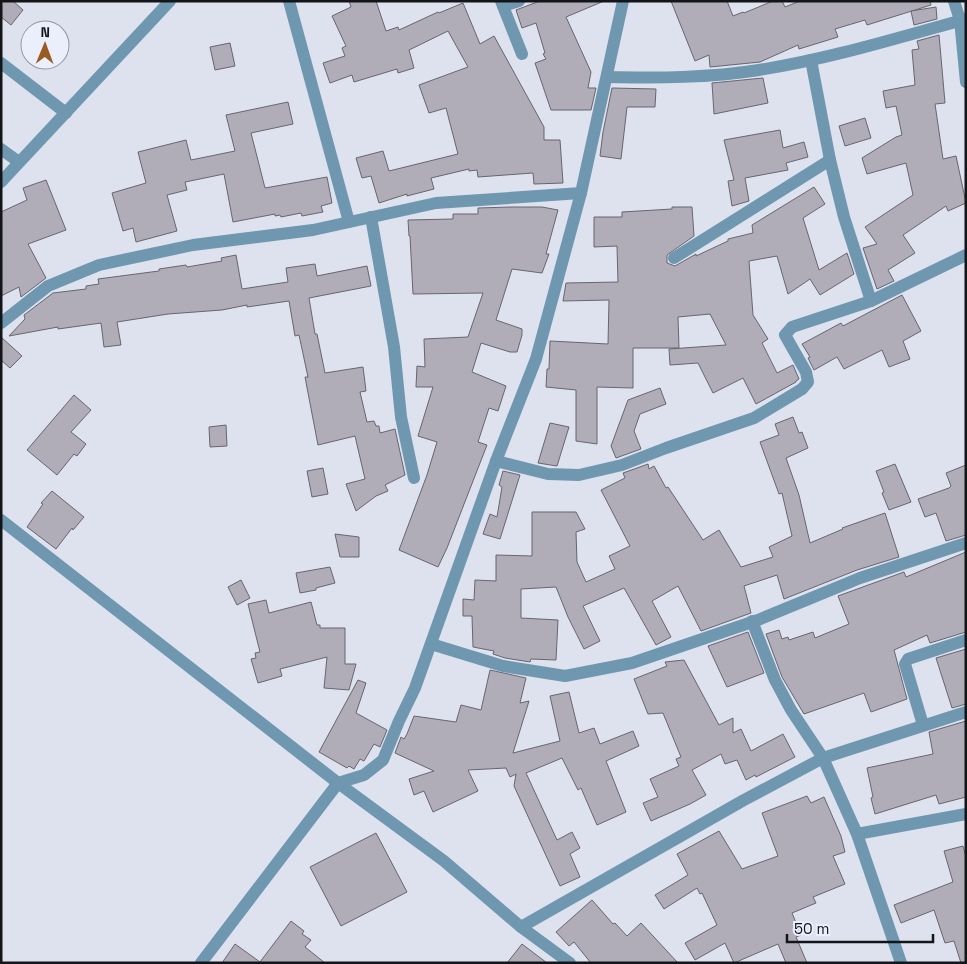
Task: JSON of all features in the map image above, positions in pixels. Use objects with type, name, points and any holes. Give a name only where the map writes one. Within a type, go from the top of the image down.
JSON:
[{"type":"street","points":[[1,182],[170,1]]},
{"type":"street","points":[[289,1],[350,222]]},
{"type":"street","points":[[519,1],[502,4],[522,54]]},
{"type":"street","points":[[201,963],[338,783],[364,775],[383,760],[415,688],[496,461],[536,359],[581,193],[623,1]]},
{"type":"street","points":[[954,1],[963,20],[966,82]]},
{"type":"street","points":[[607,77],[674,77],[758,70],[857,50],[963,20]]},
{"type":"street","points":[[811,60],[830,160],[844,217],[871,301]]},
{"type":"street","points":[[1,63],[66,113]]},
{"type":"street","points":[[1,149],[19,162]]},
{"type":"street","points":[[674,258],[830,160]]},
{"type":"street","points":[[1,323],[48,286],[99,265],[193,245],[314,230],[436,203],[581,193]]},
{"type":"street","points":[[371,217],[394,347],[401,416],[414,478]]},
{"type":"street","points":[[496,461],[548,474],[579,475],[622,465],[754,418],[802,389],[808,382],[806,372],[785,335],[792,327],[871,301],[966,255]]},
{"type":"street","points":[[1,520],[338,783],[444,861],[521,926],[570,963]]},
{"type":"street","points":[[431,644],[503,666],[565,676],[632,663],[758,620],[860,578],[966,543]]},
{"type":"street","points":[[752,621],[774,680],[791,710],[823,758],[857,834],[900,963]]},
{"type":"street","points":[[923,725],[905,664],[908,658],[966,640]]},
{"type":"street","points":[[521,926],[744,800],[823,758],[966,712]]},
{"type":"street","points":[[857,834],[966,814]]},
{"type":"building","points":[[1,1],[13,1],[23,10],[11,25],[1,17]]},
{"type":"building","points":[[349,1],[376,1],[386,31],[398,27],[399,30],[463,3],[480,44],[494,36],[544,127],[544,140],[560,140],[563,183],[534,184],[533,173],[478,177],[477,170],[469,171],[469,169],[431,178],[434,189],[407,196],[407,194],[379,203],[371,176],[362,178],[356,158],[383,151],[389,171],[458,154],[446,108],[429,113],[419,85],[468,67],[448,31],[409,50],[414,68],[398,73],[397,69],[354,82],[352,75],[330,83],[323,63],[345,56],[342,48],[346,46],[332,16],[351,7]]},
{"type":"building","points":[[540,1],[604,1],[566,17],[591,72],[588,88],[596,88],[591,110],[551,110],[535,63],[546,59],[543,54],[545,53],[536,23],[522,28],[516,10]]},
{"type":"building","points":[[671,1],[727,1],[733,16],[773,1],[782,1],[785,7],[800,1],[930,1],[931,5],[867,25],[865,20],[835,29],[838,37],[799,49],[798,45],[760,62],[710,67],[709,55],[695,61]]},
{"type":"building","points":[[936,7],[937,19],[914,25],[911,11]]},
{"type":"building","points":[[939,35],[945,103],[935,104],[943,159],[956,156],[966,203],[948,211],[946,206],[903,235],[915,253],[888,270],[894,281],[877,289],[863,248],[877,244],[865,227],[913,195],[906,163],[867,174],[862,158],[902,135],[896,106],[886,108],[883,91],[915,85],[912,50],[919,49],[917,41]]},
{"type":"building","points":[[230,43],[235,66],[215,70],[210,47]]},
{"type":"building","points":[[763,78],[768,103],[714,114],[712,83]]},
{"type":"building","points":[[612,88],[656,89],[655,107],[627,107],[621,159],[600,156]]},
{"type":"building","points":[[288,102],[293,124],[251,133],[265,188],[327,177],[332,203],[321,206],[323,212],[302,216],[301,213],[281,217],[280,215],[275,216],[275,214],[233,222],[224,174],[185,182],[187,190],[167,195],[177,231],[136,242],[133,228],[123,231],[112,193],[146,183],[138,152],[186,140],[191,160],[235,151],[226,115]]},
{"type":"building","points":[[865,118],[871,138],[845,146],[839,126]]},
{"type":"building","points":[[780,130],[783,148],[804,142],[808,157],[786,163],[788,170],[745,178],[749,201],[732,206],[728,181],[734,180],[724,140]]},
{"type":"building","points":[[46,180],[66,230],[28,244],[46,278],[21,297],[19,287],[1,296],[1,212],[27,200],[23,188]]},
{"type":"building","points":[[814,187],[825,204],[803,218],[819,270],[847,253],[854,274],[820,295],[810,279],[788,294],[777,256],[749,261],[753,315],[768,339],[762,343],[777,373],[793,365],[799,379],[756,404],[743,378],[713,393],[698,363],[670,365],[669,349],[726,345],[710,314],[678,317],[679,348],[633,348],[633,388],[597,387],[597,444],[576,441],[576,390],[546,387],[547,369],[549,369],[550,341],[608,344],[609,300],[563,301],[566,283],[618,282],[617,246],[594,247],[594,217],[622,217],[622,212],[692,207],[694,236],[667,255],[667,263],[675,266],[696,254],[696,256],[728,241],[728,239],[753,233],[752,225]]},
{"type":"building","points":[[542,207],[558,210],[546,254],[549,254],[542,273],[512,269],[496,320],[522,329],[517,352],[510,352],[481,343],[472,372],[506,386],[498,411],[489,408],[478,442],[487,445],[438,567],[399,550],[427,475],[437,442],[418,436],[433,387],[416,387],[417,366],[425,367],[424,339],[468,337],[483,293],[413,294],[408,220],[453,219],[453,214],[478,214],[478,208]]},
{"type":"building","points":[[236,255],[242,289],[288,282],[286,268],[315,264],[317,276],[367,266],[371,286],[309,298],[315,334],[317,334],[325,373],[363,367],[366,391],[360,392],[367,422],[374,421],[376,426],[379,426],[380,433],[395,429],[405,475],[385,485],[388,491],[376,496],[356,511],[346,484],[365,479],[355,436],[318,445],[305,377],[308,377],[299,335],[295,336],[289,301],[247,307],[247,305],[222,310],[168,314],[117,322],[121,345],[104,347],[101,323],[58,329],[58,327],[9,336],[25,319],[24,315],[53,293],[86,289],[86,286],[99,284],[98,279],[222,261],[221,258]]},
{"type":"building","points":[[902,295],[921,331],[903,341],[910,359],[889,367],[882,350],[844,369],[837,357],[814,370],[808,358],[810,357],[802,344],[841,323],[843,326]]},
{"type":"building","points":[[1,337],[22,356],[10,368],[1,360]]},
{"type":"building","points":[[660,388],[666,404],[640,414],[634,431],[641,449],[616,458],[611,446],[628,400]]},
{"type":"building","points":[[74,395],[91,410],[71,432],[86,444],[77,456],[74,454],[57,475],[27,450]]},
{"type":"building","points":[[793,417],[799,433],[802,432],[808,448],[786,458],[799,495],[810,543],[842,528],[885,513],[899,557],[857,570],[784,599],[777,575],[744,586],[751,613],[701,631],[678,586],[652,601],[671,637],[656,645],[624,588],[583,606],[600,641],[584,649],[556,587],[521,589],[521,618],[558,620],[556,660],[531,659],[530,662],[505,658],[493,654],[494,651],[473,647],[472,616],[463,616],[463,599],[474,600],[475,580],[496,581],[496,555],[532,556],[532,512],[576,512],[585,529],[576,532],[577,562],[586,582],[615,569],[609,556],[630,546],[601,490],[625,478],[623,473],[648,464],[649,469],[654,466],[666,488],[668,487],[703,540],[719,530],[741,567],[773,557],[769,547],[792,536],[782,493],[779,494],[760,442],[779,435],[775,424]]},
{"type":"building","points":[[550,423],[569,427],[557,466],[538,463]]},
{"type":"building","points":[[226,425],[227,446],[210,447],[209,427]]},
{"type":"building","points":[[895,464],[911,502],[889,510],[876,471]]},
{"type":"building","points":[[966,465],[966,535],[946,541],[936,513],[925,517],[918,499],[949,488],[951,486],[946,473]]},
{"type":"building","points":[[323,468],[328,494],[312,497],[307,471]]},
{"type":"building","points":[[503,471],[520,475],[500,539],[483,534],[490,514],[497,517],[502,487],[499,485]]},
{"type":"building","points":[[52,491],[84,517],[73,530],[72,528],[56,549],[27,527],[43,504],[41,503]]},
{"type":"building","points":[[335,534],[359,537],[359,557],[340,557]]},
{"type":"building","points":[[966,552],[966,632],[930,643],[927,635],[894,650],[907,699],[871,712],[864,693],[804,714],[782,677],[766,634],[779,630],[782,639],[788,637],[789,640],[813,632],[815,638],[849,624],[838,596],[904,572],[906,577]]},
{"type":"building","points":[[330,567],[335,583],[316,588],[316,590],[300,593],[296,573]]},
{"type":"building","points":[[241,580],[250,598],[237,605],[228,587]]},
{"type":"building","points":[[266,600],[269,613],[311,602],[317,625],[320,625],[320,628],[345,628],[345,664],[356,664],[349,690],[324,688],[327,657],[280,669],[282,676],[258,683],[251,659],[256,658],[255,653],[260,652],[248,604]]},
{"type":"building","points":[[748,632],[764,673],[727,687],[708,646]]},
{"type":"building","points":[[966,649],[966,704],[952,708],[936,658]]},
{"type":"building","points":[[684,660],[719,725],[733,718],[733,733],[741,729],[751,751],[783,734],[795,757],[756,777],[755,775],[746,780],[737,760],[725,764],[721,754],[692,770],[706,795],[651,821],[643,803],[658,797],[650,779],[679,766],[676,759],[681,757],[663,713],[648,714],[634,679],[667,666],[665,662]]},
{"type":"building","points":[[490,670],[526,678],[520,703],[529,701],[513,753],[560,741],[550,696],[569,692],[579,733],[594,728],[600,744],[633,731],[639,746],[606,761],[626,812],[597,825],[581,788],[578,790],[562,758],[526,773],[557,840],[572,832],[580,848],[570,854],[580,877],[560,886],[514,786],[516,774],[510,777],[506,768],[468,770],[478,791],[433,812],[424,791],[414,795],[409,779],[434,771],[395,753],[401,737],[404,739],[407,734],[414,716],[456,722],[461,705],[481,710]]},
{"type":"building","points":[[358,680],[366,683],[356,713],[387,730],[380,747],[374,744],[364,761],[360,759],[354,769],[349,766],[347,768],[319,752]]},
{"type":"building","points":[[966,721],[966,797],[939,804],[936,795],[875,814],[867,768],[933,754],[929,732]]},
{"type":"building","points":[[807,796],[811,803],[824,797],[841,836],[845,852],[833,856],[845,884],[813,897],[816,903],[792,913],[801,935],[796,937],[807,963],[786,963],[778,944],[734,963],[725,943],[695,960],[685,943],[717,925],[702,893],[700,894],[697,888],[664,909],[655,895],[688,875],[677,854],[719,831],[742,869],[778,856],[762,813]]},
{"type":"building","points":[[376,833],[407,892],[341,926],[310,867]]},
{"type":"building","points":[[963,846],[966,857],[966,963],[961,963],[954,941],[945,943],[934,910],[901,923],[894,905],[953,882],[944,851]]},
{"type":"building","points":[[592,900],[613,924],[615,923],[627,936],[641,923],[678,963],[591,963],[574,942],[569,946],[556,932]]},
{"type":"building","points":[[291,921],[304,931],[302,934],[311,940],[305,947],[325,963],[222,963],[235,944],[260,962]]},
{"type":"building","points":[[522,944],[547,963],[507,963]]}]
